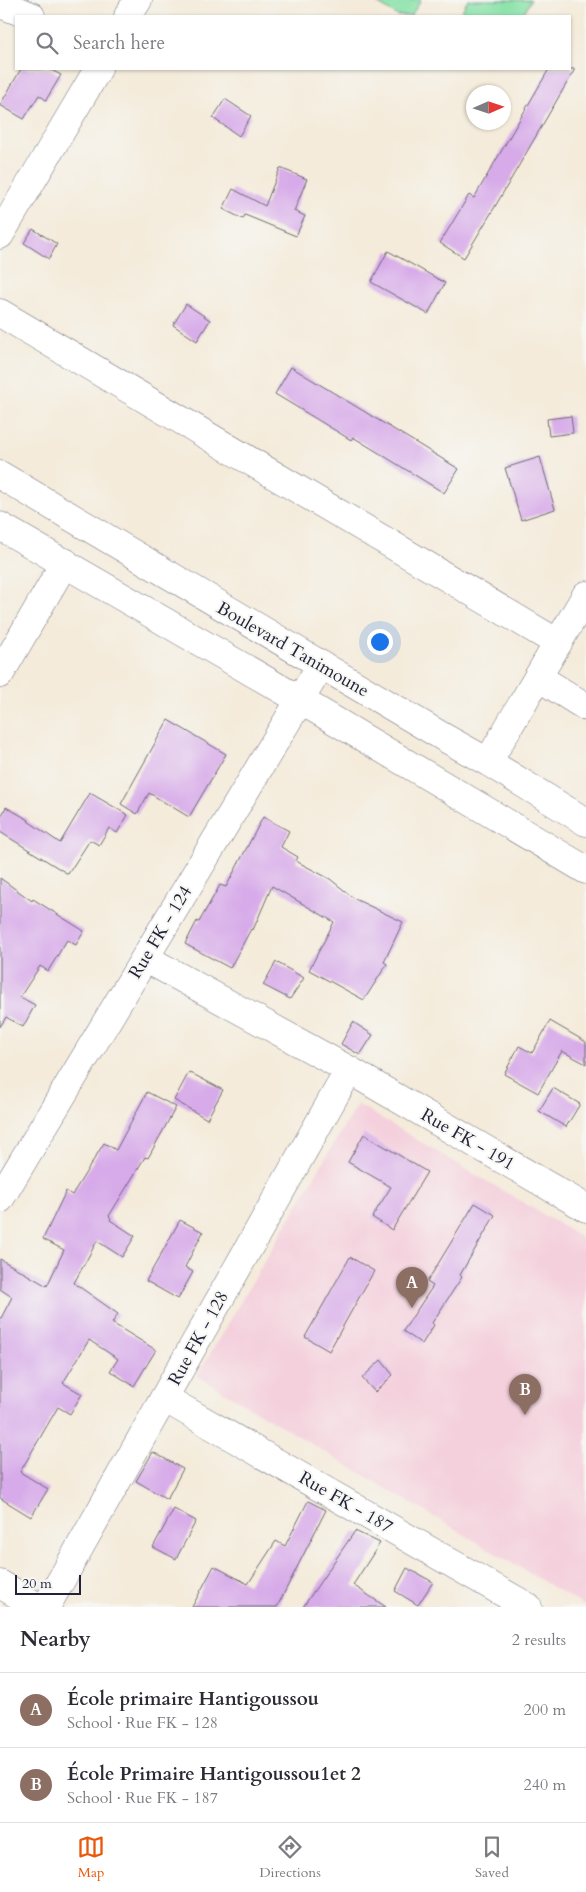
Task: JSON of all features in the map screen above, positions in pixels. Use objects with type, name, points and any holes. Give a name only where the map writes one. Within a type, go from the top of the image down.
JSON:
[{"type":"street","points":[[129,15],[138,0]]},
{"type":"street","points":[[0,4],[28,15]]},
{"type":"street","points":[[0,235],[97,70]]},
{"type":"street","points":[[0,313],[558,643]]},
{"type":"street","name":"Boulevard Tanimoune","points":[[0,475],[488,762],[586,822]]},
{"type":"street","points":[[0,526],[65,562],[586,870]]},
{"type":"street","points":[[0,674],[65,562]]},
{"type":"street","points":[[488,762],[586,595]]},
{"type":"street","name":"Rue FK - 124","points":[[0,1200],[321,665]]},
{"type":"street","points":[[538,677],[586,707]]},
{"type":"street","name":"Rue FK - 191","points":[[145,958],[349,1070],[586,1208]]},
{"type":"street","name":"Rue FK - 128","points":[[46,1607],[349,1070]]},
{"type":"street","name":"Rue FK - 187","points":[[164,1398],[528,1607]]},
{"type":"street","points":[[0,1584],[38,1607]]},
{"type":"shaded area","points":[[357,1104],[586,1240],[586,1607],[197,1376]]},
{"type":"green space","points":[[372,0],[421,0],[412,15],[396,15]]},
{"type":"green space","points":[[468,0],[531,0],[523,15],[460,15]]},
{"type":"building","points":[[575,69],[464,258],[440,243],[469,195],[474,198],[548,70]]},
{"type":"building","points":[[20,70],[51,70],[61,75],[46,100],[39,95],[24,119],[0,105]]},
{"type":"building","points":[[225,99],[251,116],[239,136],[213,118]]},
{"type":"building","points":[[280,168],[307,179],[294,211],[305,216],[296,236],[245,215],[243,219],[223,209],[233,189],[265,206]]},
{"type":"building","points":[[33,229],[57,244],[49,259],[24,243]]},
{"type":"building","points":[[388,251],[445,283],[428,314],[371,282]]},
{"type":"building","points":[[186,304],[210,320],[197,341],[173,325]]},
{"type":"building","points":[[291,367],[459,469],[444,493],[353,437],[351,440],[275,394]]},
{"type":"building","points":[[571,416],[573,433],[549,436],[547,419]]},
{"type":"building","points":[[540,457],[555,509],[521,520],[505,468]]},
{"type":"building","points":[[168,720],[226,754],[189,817],[149,793],[137,814],[121,804]]},
{"type":"building","points":[[90,793],[128,815],[117,833],[109,828],[99,845],[90,840],[68,874],[0,832],[0,819],[6,807],[29,820],[60,843]]},
{"type":"building","points":[[263,817],[289,831],[281,847],[298,857],[296,861],[330,879],[355,899],[403,922],[384,962],[387,964],[364,1000],[309,970],[334,922],[272,886],[253,930],[251,929],[230,968],[185,944],[220,885],[226,887]]},
{"type":"building","points":[[0,878],[32,901],[33,899],[84,931],[76,945],[67,940],[48,971],[40,966],[20,997],[35,1005],[23,1027],[6,1017],[0,1027]]},
{"type":"building","points":[[276,962],[304,978],[290,999],[263,985]]},
{"type":"building","points":[[550,1021],[586,1042],[586,1064],[562,1051],[538,1093],[504,1074],[519,1046],[532,1053]]},
{"type":"building","points":[[353,1022],[373,1035],[360,1055],[341,1044]]},
{"type":"building","points":[[189,1072],[223,1090],[207,1119],[174,1100]]},
{"type":"building","points":[[553,1088],[580,1104],[566,1127],[539,1111]]},
{"type":"building","points":[[147,1092],[176,1107],[148,1158],[145,1157],[109,1216],[110,1220],[135,1236],[122,1257],[97,1241],[74,1283],[118,1314],[112,1323],[156,1350],[134,1386],[110,1371],[118,1359],[89,1340],[63,1383],[82,1394],[70,1414],[58,1407],[20,1472],[48,1489],[31,1517],[0,1498],[0,1320],[12,1297],[0,1289],[0,1259],[47,1286],[64,1250],[43,1239],[66,1191],[72,1195],[104,1143],[116,1150]]},
{"type":"building","points":[[364,1134],[427,1172],[392,1230],[372,1217],[391,1187],[348,1162]]},
{"type":"building","points":[[475,1203],[495,1215],[460,1275],[462,1277],[432,1323],[434,1325],[422,1344],[403,1331],[433,1286],[427,1282]]},
{"type":"building","points":[[180,1220],[203,1232],[185,1267],[193,1272],[178,1299],[146,1281]]},
{"type":"building","points":[[350,1257],[374,1271],[329,1351],[305,1337]]},
{"type":"building","points":[[381,1360],[393,1375],[375,1392],[362,1378]]},
{"type":"building","points":[[153,1452],[183,1469],[167,1499],[136,1481]]},
{"type":"building","points":[[308,1501],[326,1510],[277,1607],[192,1607],[214,1566],[248,1584],[276,1541],[285,1546]]},
{"type":"building","points":[[174,1509],[196,1521],[176,1559],[153,1547]]},
{"type":"building","points":[[355,1531],[380,1543],[353,1585],[386,1607],[303,1607]]},
{"type":"building","points":[[407,1568],[433,1582],[418,1605],[395,1591]]},
{"type":"place","name":"École primaire Hantigoussou","points":[[412,1308]]},
{"type":"place","name":"École Primaire Hantigoussou1et 2","points":[[525,1415]]}]
